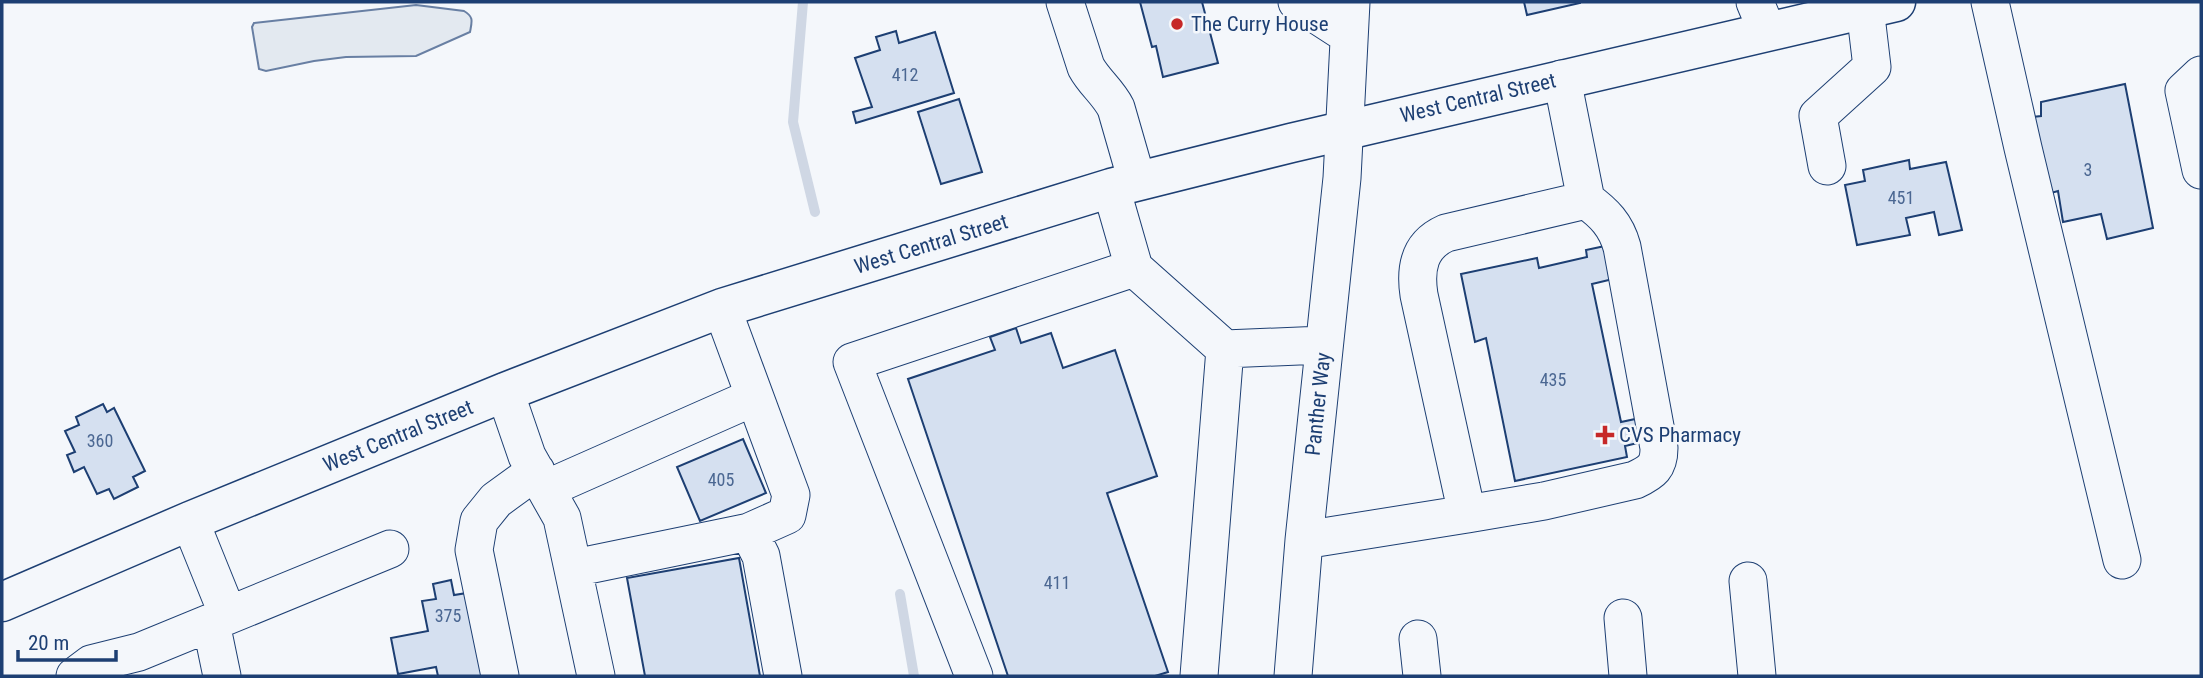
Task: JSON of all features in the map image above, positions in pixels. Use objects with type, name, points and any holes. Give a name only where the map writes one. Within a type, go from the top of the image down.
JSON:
[{"type":"main road","name":"West Central Street","points":[[2,602],[190,521],[505,392],[722,308],[1124,184],[1562,79],[1761,16],[1880,5]]},
{"type":"street","points":[[1065,2],[1086,67],[1116,108],[1134,268],[1225,349],[1324,345]]},
{"type":"street","points":[[1297,2],[1350,18]]},
{"type":"street","points":[[1990,2],[2122,560]]},
{"type":"street","points":[[1827,166],[1818,116],[1872,67],[1880,5]]},
{"type":"street","name":"Panther Way","points":[[1293,676],[1304,540],[1342,178],[1350,18]]},
{"type":"street","points":[[1304,540],[1544,501],[1635,480],[1647,474],[1659,460],[1660,448],[1622,247],[1609,218],[1586,200],[1562,79]]},
{"type":"street","points":[[2192,83],[2201,170]]},
{"type":"street","points":[[1467,514],[1419,295],[1417,271],[1424,249],[1446,233],[1586,200]]},
{"type":"street","points":[[974,676],[852,362],[1134,268]]},
{"type":"street","points":[[574,568],[749,532],[786,514],[791,495],[722,308]]},
{"type":"street","points":[[1199,676],[1225,349]]},
{"type":"street","points":[[505,392],[527,456],[562,518],[596,676]]},
{"type":"street","points":[[500,676],[474,550],[479,521],[496,500],[754,397]]},
{"type":"street","points":[[190,521],[219,619],[222,676]]},
{"type":"street","points":[[749,532],[761,556],[783,676]]},
{"type":"street","points":[[75,676],[91,664],[139,652],[390,549]]},
{"type":"street","points":[[1748,581],[1757,676]]},
{"type":"street","points":[[1623,618],[1628,676]]},
{"type":"street","points":[[1418,639],[1422,676]]},
{"type":"shaded area","points":[[416,5],[464,11],[471,20],[470,32],[416,56],[346,57],[266,71],[259,69],[252,27],[254,23]]},
{"type":"building","name":"The Curry House","points":[[1140,2],[1202,2],[1218,63],[1163,77],[1156,46],[1152,47]]},
{"type":"building","points":[[1524,2],[1580,2],[1580,3],[1527,15]]},
{"type":"building","points":[[896,31],[899,43],[935,32],[954,93],[856,123],[853,112],[872,107],[855,58],[880,50],[876,37]]},
{"type":"building","points":[[2125,84],[2153,228],[2107,239],[2101,214],[2063,222],[2058,191],[2040,196],[2024,118],[2041,116],[2041,102]]},
{"type":"building","points":[[959,99],[982,172],[941,184],[918,112]]},
{"type":"building","points":[[1909,160],[1910,169],[1946,162],[1962,230],[1939,235],[1934,212],[1906,218],[1910,235],[1857,245],[1845,185],[1865,181],[1863,170]]},
{"type":"building","name":"CVS Pharmacy","points":[[1605,246],[1613,279],[1592,284],[1621,422],[1640,418],[1646,441],[1625,446],[1627,457],[1515,481],[1486,338],[1475,342],[1461,274],[1537,258],[1539,268],[1587,257],[1586,250]]},
{"type":"building","points":[[1016,328],[1021,343],[1051,333],[1063,368],[1115,350],[1157,476],[1107,493],[1168,672],[1155,676],[1008,676],[908,379],[995,350],[990,337]]},
{"type":"building","points":[[103,404],[107,412],[114,408],[145,471],[133,477],[138,487],[114,499],[109,489],[97,494],[84,467],[74,472],[67,455],[75,452],[65,431],[79,425],[76,417]]},
{"type":"building","points":[[743,439],[766,493],[700,521],[677,467]]},
{"type":"building","points":[[739,558],[760,676],[645,676],[627,578]]},
{"type":"building","points":[[451,580],[454,595],[467,593],[482,676],[438,676],[436,667],[398,674],[391,638],[428,631],[422,601],[436,599],[433,584]]},
{"type":"waterway","points":[[803,2],[793,122],[815,212]]},
{"type":"waterway","points":[[900,594],[914,676]]},
{"type":"place","name":"The Curry House","points":[[1177,24]]},
{"type":"place","name":"CVS Pharmacy","points":[[1605,435]]}]
